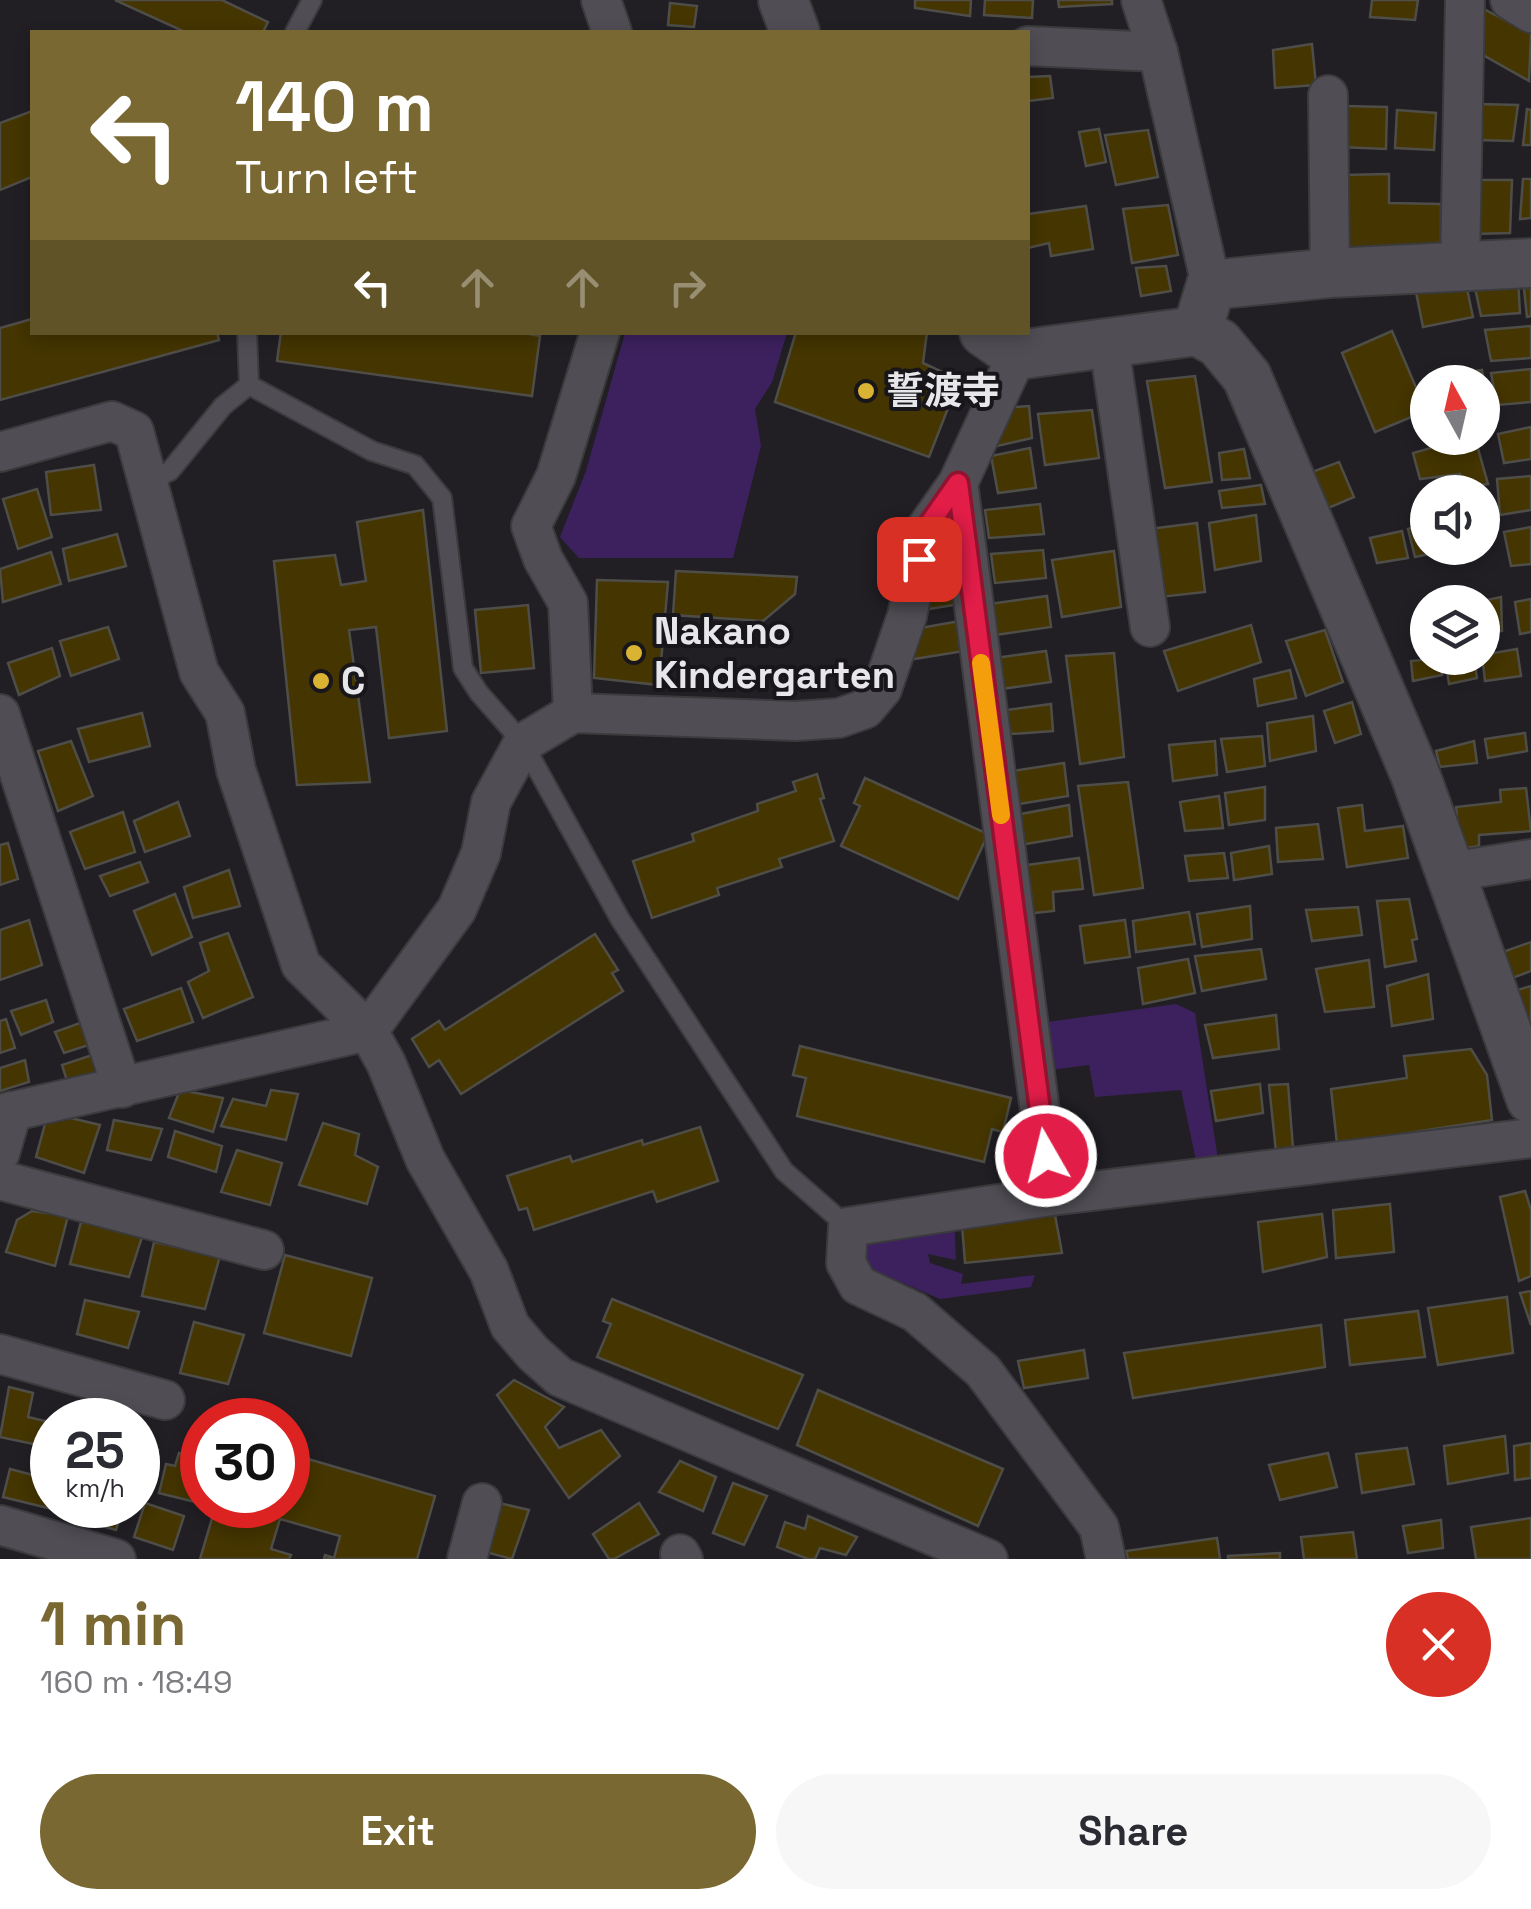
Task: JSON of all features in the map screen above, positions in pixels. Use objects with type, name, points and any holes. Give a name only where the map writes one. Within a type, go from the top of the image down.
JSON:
[{"type":"street","points":[[601,0],[611,30]]},
{"type":"street","points":[[783,0],[794,30]]},
{"type":"street","points":[[1141,0],[1158,52],[1211,285],[1197,331]]},
{"type":"street","points":[[1460,267],[1464,0]]},
{"type":"street","points":[[1510,0],[1531,13]]},
{"type":"street","points":[[1030,46],[1158,52]]},
{"type":"street","points":[[1328,95],[1330,273]]},
{"type":"street","points":[[1211,285],[1330,273],[1531,262]]},
{"type":"street","points":[[0,1153],[6,1112],[368,1031],[458,909],[481,853],[490,802],[523,743],[572,713],[796,721],[840,718],[864,709],[882,689],[907,616],[925,530],[958,483],[1000,344],[1108,345],[1197,331],[1219,343],[1247,377],[1415,774],[1531,1099]]},
{"type":"street","points":[[572,713],[568,603],[543,559],[531,526],[556,476],[599,335]]},
{"type":"street","points":[[1108,345],[1150,626]]},
{"type":"street","points":[[0,452],[112,422],[134,431],[199,672],[225,713],[236,770],[301,965],[368,1031],[386,1063],[425,1159],[489,1271],[510,1326],[533,1353],[560,1377],[988,1559]]},
{"type":"street","points":[[958,483],[1051,1196]]},
{"type":"street","points":[[0,714],[122,1088]]},
{"type":"street","points":[[1450,872],[1531,859]]},
{"type":"street","points":[[1106,1559],[1099,1527],[983,1371],[915,1312],[858,1286],[846,1263],[848,1227],[1051,1196],[1531,1138]]},
{"type":"street","points":[[0,1180],[264,1250]]},
{"type":"street","points":[[0,1354],[165,1400]]},
{"type":"street","points":[[467,1559],[482,1503]]},
{"type":"street","points":[[0,1524],[116,1559]]},
{"type":"lane","points":[[296,30],[312,0]]},
{"type":"lane","points":[[247,335],[249,385]]},
{"type":"lane","points":[[149,481],[170,471],[223,406],[249,385]]},
{"type":"lane","points":[[249,385],[372,452],[415,465],[442,498],[463,668],[479,693],[523,743],[620,920],[784,1171],[848,1227]]},
{"type":"shaded area","points":[[624,335],[786,335],[772,382],[755,409],[761,446],[733,558],[579,558],[560,537],[586,471]]},
{"type":"shaded area","points":[[1176,1004],[1195,1013],[1218,1159],[1196,1160],[1181,1090],[1095,1097],[1089,1065],[1042,1071],[1034,1024]]},
{"type":"shaded area","points":[[954,1218],[956,1260],[928,1254],[930,1263],[963,1274],[961,1284],[1035,1275],[1031,1287],[940,1299],[857,1263],[856,1237]]},
{"type":"building","points":[[115,0],[222,0],[268,22],[264,30],[181,30]]},
{"type":"building","points":[[915,0],[971,0],[970,16],[915,8]]},
{"type":"building","points":[[985,0],[1033,0],[1032,18],[984,15]]},
{"type":"building","points":[[1058,0],[1112,0],[1112,4],[1059,7]]},
{"type":"building","points":[[1372,0],[1418,0],[1415,20],[1370,17]]},
{"type":"building","points":[[670,3],[697,6],[694,27],[668,25]]},
{"type":"building","points":[[1482,8],[1531,34],[1529,81],[1476,51]]},
{"type":"building","points":[[1312,44],[1316,85],[1275,88],[1273,50]]},
{"type":"building","points":[[1050,76],[1053,98],[1030,101],[1030,77]]},
{"type":"building","points":[[1479,104],[1518,105],[1513,141],[1477,140]]},
{"type":"building","points":[[1343,106],[1387,107],[1386,149],[1341,147]]},
{"type":"building","points":[[1527,109],[1531,110],[1531,145],[1523,145]]},
{"type":"building","points":[[1397,110],[1436,113],[1434,150],[1395,148]]},
{"type":"building","points":[[30,112],[30,178],[0,190],[0,123]]},
{"type":"building","points":[[1099,129],[1106,162],[1086,166],[1079,132]]},
{"type":"building","points":[[1148,130],[1158,177],[1116,185],[1105,135]]},
{"type":"building","points":[[1389,174],[1389,203],[1441,204],[1441,246],[1343,249],[1343,175]]},
{"type":"building","points":[[1523,179],[1531,179],[1531,218],[1520,219]]},
{"type":"building","points":[[1474,180],[1512,180],[1510,233],[1472,234]]},
{"type":"building","points":[[1168,205],[1178,255],[1132,263],[1123,209]]},
{"type":"building","points":[[1086,206],[1093,249],[1051,256],[1049,243],[1030,248],[1030,214]]},
{"type":"building","points":[[1166,266],[1171,291],[1141,296],[1136,268]]},
{"type":"building","points":[[1531,278],[1531,316],[1527,317],[1523,279]]},
{"type":"building","points":[[1518,279],[1520,313],[1481,316],[1474,283]]},
{"type":"building","points":[[1466,284],[1473,317],[1423,327],[1416,292]]},
{"type":"building","points":[[30,320],[30,335],[218,335],[219,340],[0,400],[0,328]]},
{"type":"building","points":[[1531,326],[1531,358],[1491,361],[1485,330]]},
{"type":"building","points":[[1392,331],[1410,373],[1410,418],[1375,432],[1342,353]]},
{"type":"building","points":[[281,335],[540,336],[532,396],[277,361]]},
{"type":"building","name":"誓渡寺","points":[[795,335],[927,335],[923,363],[959,380],[929,457],[775,402]]},
{"type":"building","points":[[1531,369],[1531,402],[1500,405],[1500,372]]},
{"type":"building","points":[[1195,376],[1212,482],[1165,488],[1147,381]]},
{"type":"building","points":[[1029,406],[1032,438],[997,446],[994,428],[1002,408]]},
{"type":"building","points":[[1092,410],[1099,458],[1045,465],[1038,414]]},
{"type":"building","points":[[1531,427],[1531,459],[1504,463],[1500,434]]},
{"type":"building","points":[[1030,448],[1036,488],[998,493],[991,456]]},
{"type":"building","points":[[1244,449],[1250,478],[1222,480],[1219,453]]},
{"type":"building","points":[[1414,455],[1480,455],[1485,475],[1460,474],[1419,475]]},
{"type":"building","points":[[1339,462],[1354,497],[1326,509],[1312,472]]},
{"type":"building","points":[[94,465],[101,510],[51,515],[46,472]]},
{"type":"building","points":[[1531,476],[1531,510],[1500,515],[1500,479]]},
{"type":"building","points":[[1261,485],[1265,504],[1222,508],[1219,491]]},
{"type":"building","points":[[37,489],[52,537],[18,549],[3,499]]},
{"type":"building","points":[[1040,504],[1044,534],[989,538],[985,510]]},
{"type":"building","name":"C","points":[[423,510],[447,731],[389,738],[376,627],[349,630],[370,782],[297,785],[274,561],[335,555],[341,585],[366,581],[357,522]]},
{"type":"building","points":[[1256,515],[1261,561],[1215,570],[1209,523]]},
{"type":"building","points":[[1197,523],[1205,592],[1160,597],[1149,529]]},
{"type":"building","points":[[1531,527],[1531,564],[1511,566],[1504,532]]},
{"type":"building","points":[[1402,531],[1408,558],[1377,563],[1370,538]]},
{"type":"building","points":[[117,534],[126,566],[69,581],[63,549]]},
{"type":"building","points":[[1043,550],[1046,578],[995,583],[991,554]]},
{"type":"building","points":[[1114,551],[1121,607],[1062,617],[1052,560]]},
{"type":"building","points":[[51,552],[61,584],[3,602],[0,569]]},
{"type":"building","points":[[950,556],[960,604],[923,610],[927,559]]},
{"type":"building","points":[[676,571],[797,577],[795,594],[763,621],[673,615]]},
{"type":"building","points":[[597,580],[668,582],[659,685],[594,678]]},
{"type":"building","points":[[1047,596],[1051,627],[995,635],[989,604]]},
{"type":"building","points":[[1531,599],[1531,632],[1520,634],[1515,602]]},
{"type":"building","points":[[528,605],[534,668],[481,673],[475,610]]},
{"type":"building","points":[[960,621],[964,651],[914,659],[909,630]]},
{"type":"building","points":[[1251,625],[1261,662],[1178,691],[1164,651]]},
{"type":"building","points":[[108,627],[119,659],[71,676],[60,641]]},
{"type":"building","points":[[1325,630],[1343,682],[1306,696],[1286,641]]},
{"type":"building","points":[[52,648],[60,676],[19,695],[8,663]]},
{"type":"building","points":[[1517,649],[1521,676],[1485,681],[1484,675],[1500,675],[1500,652]]},
{"type":"building","points":[[1046,651],[1051,682],[1001,689],[995,658]]},
{"type":"building","points":[[1114,653],[1124,757],[1080,764],[1066,656]]},
{"type":"building","points":[[1290,670],[1296,698],[1258,706],[1254,679]]},
{"type":"building","points":[[1412,675],[1442,675],[1413,681]]},
{"type":"building","points":[[1448,675],[1477,675],[1477,678],[1449,684]]},
{"type":"building","points":[[1352,702],[1361,734],[1335,743],[1324,711]]},
{"type":"building","points":[[1051,704],[1053,731],[1011,734],[1006,710]]},
{"type":"building","points":[[142,713],[150,746],[89,762],[78,729]]},
{"type":"building","points":[[1313,716],[1316,751],[1270,761],[1267,723]]},
{"type":"building","points":[[1525,733],[1527,751],[1488,758],[1485,739]]},
{"type":"building","points":[[1262,736],[1265,766],[1227,772],[1221,739]]},
{"type":"building","points":[[71,741],[93,796],[58,811],[38,751]]},
{"type":"building","points":[[1215,741],[1217,775],[1173,781],[1169,745]]},
{"type":"building","points":[[1474,741],[1477,763],[1440,767],[1436,751]]},
{"type":"building","points":[[1064,763],[1068,796],[1013,805],[1007,772]]},
{"type":"building","points":[[817,774],[824,798],[820,799],[834,841],[779,859],[782,867],[717,888],[719,895],[652,918],[633,861],[694,841],[692,834],[758,811],[757,804],[796,791],[793,782]]},
{"type":"building","points":[[865,778],[988,834],[958,899],[841,846],[860,806],[854,803]]},
{"type":"building","points":[[1128,782],[1143,888],[1094,895],[1078,786]]},
{"type":"building","points":[[1265,787],[1265,820],[1229,825],[1225,793]]},
{"type":"building","points":[[1526,788],[1531,831],[1479,835],[1479,846],[1460,849],[1456,807],[1501,802],[1500,790]]},
{"type":"building","points":[[1219,796],[1223,828],[1185,831],[1180,802]]},
{"type":"building","points":[[178,802],[190,836],[145,852],[134,821]]},
{"type":"building","points":[[1069,805],[1072,836],[1015,846],[1010,816]]},
{"type":"building","points":[[1362,805],[1365,831],[1403,826],[1408,858],[1347,867],[1338,808]]},
{"type":"building","points":[[123,812],[135,852],[85,869],[70,832]]},
{"type":"building","points":[[1318,824],[1323,859],[1278,862],[1276,828]]},
{"type":"building","points":[[8,843],[18,879],[0,885],[0,845]]},
{"type":"building","points":[[1269,846],[1272,874],[1234,880],[1231,853]]},
{"type":"building","points":[[1224,853],[1228,878],[1189,881],[1185,856]]},
{"type":"building","points":[[1079,858],[1083,889],[1053,892],[1054,911],[1026,914],[1019,866]]},
{"type":"building","points":[[140,862],[148,882],[110,896],[100,876]]},
{"type":"building","points":[[229,870],[240,906],[193,918],[184,887]]},
{"type":"building","points":[[175,894],[192,937],[152,955],[134,911]]},
{"type":"building","points":[[1409,899],[1417,939],[1412,940],[1416,961],[1385,967],[1377,901]]},
{"type":"building","points":[[1250,906],[1252,939],[1202,947],[1197,914]]},
{"type":"building","points":[[1358,907],[1362,935],[1312,941],[1306,910]]},
{"type":"building","points":[[1189,912],[1195,944],[1136,952],[1133,921]]},
{"type":"building","points":[[29,920],[42,965],[0,980],[0,930]]},
{"type":"building","points":[[1125,920],[1130,957],[1085,963],[1080,926]]},
{"type":"building","points":[[228,933],[253,997],[203,1018],[188,982],[209,971],[200,943]]},
{"type":"building","points":[[595,934],[618,970],[612,973],[623,991],[461,1094],[439,1060],[429,1067],[412,1039],[439,1021],[445,1030]]},
{"type":"building","points":[[1531,942],[1531,971],[1507,980],[1497,954]]},
{"type":"building","points":[[1261,949],[1266,979],[1202,991],[1195,956]]},
{"type":"building","points":[[1188,959],[1195,993],[1143,1004],[1138,968]]},
{"type":"building","points":[[1369,960],[1374,1007],[1325,1012],[1316,969]]},
{"type":"building","points":[[1428,974],[1433,1019],[1392,1026],[1387,986]]},
{"type":"building","points":[[1531,986],[1531,1024],[1530,1025],[1517,990]]},
{"type":"building","points":[[181,988],[193,1022],[137,1041],[124,1009]]},
{"type":"building","points":[[46,1000],[53,1022],[21,1035],[11,1011]]},
{"type":"building","points":[[1276,1015],[1279,1049],[1213,1058],[1205,1025]]},
{"type":"building","points":[[6,1019],[15,1048],[0,1053],[0,1021]]},
{"type":"building","points":[[91,1019],[98,1042],[64,1053],[55,1032]]},
{"type":"building","points":[[800,1046],[1011,1098],[1003,1132],[992,1129],[984,1162],[797,1116],[806,1078],[793,1075]]},
{"type":"building","points":[[1471,1049],[1487,1075],[1492,1120],[1337,1144],[1331,1089],[1407,1078],[1404,1056]]},
{"type":"building","points":[[98,1053],[105,1073],[68,1084],[62,1065]]},
{"type":"building","points":[[25,1060],[29,1082],[0,1091],[0,1068]]},
{"type":"building","points":[[1260,1084],[1263,1113],[1216,1121],[1211,1091]]},
{"type":"building","points":[[1288,1084],[1293,1148],[1276,1152],[1269,1085]]},
{"type":"building","points":[[180,1090],[223,1098],[213,1132],[169,1118]]},
{"type":"building","points":[[271,1090],[298,1094],[286,1140],[221,1126],[233,1099],[266,1106]]},
{"type":"building","points":[[58,1115],[100,1125],[84,1173],[36,1157],[45,1124]]},
{"type":"building","points":[[114,1120],[162,1129],[151,1160],[107,1150]]},
{"type":"building","points":[[323,1123],[359,1134],[355,1155],[378,1167],[367,1204],[299,1185]]},
{"type":"building","points":[[700,1127],[718,1181],[657,1202],[653,1191],[534,1230],[527,1208],[519,1210],[507,1176],[570,1156],[572,1162]]},
{"type":"building","points":[[175,1131],[222,1146],[216,1172],[168,1157]]},
{"type":"building","points":[[237,1150],[282,1163],[270,1205],[221,1192]]},
{"type":"building","points":[[1525,1191],[1531,1210],[1531,1276],[1519,1281],[1500,1197]]},
{"type":"building","points":[[1390,1204],[1394,1252],[1336,1258],[1333,1210]]},
{"type":"building","points":[[32,1211],[68,1216],[55,1266],[6,1252],[17,1220]]},
{"type":"building","points":[[1322,1214],[1327,1257],[1263,1272],[1258,1222]]},
{"type":"building","points":[[1055,1215],[1062,1253],[965,1263],[962,1225]]},
{"type":"building","points":[[81,1222],[143,1234],[129,1277],[70,1264]]},
{"type":"building","points":[[154,1242],[220,1256],[205,1309],[142,1296]]},
{"type":"building","points":[[285,1255],[372,1278],[351,1356],[264,1333]]},
{"type":"building","points":[[1531,1291],[1531,1325],[1520,1293]]},
{"type":"building","points":[[1507,1297],[1513,1353],[1438,1365],[1428,1308]]},
{"type":"building","points":[[612,1299],[803,1375],[778,1429],[597,1357],[611,1324],[603,1321]]},
{"type":"building","points":[[85,1300],[139,1312],[128,1348],[77,1334]]},
{"type":"building","points":[[1418,1311],[1425,1357],[1350,1365],[1345,1320]]},
{"type":"building","points":[[194,1322],[244,1335],[228,1384],[180,1373]]},
{"type":"building","points":[[1321,1325],[1325,1367],[1133,1398],[1124,1353]]},
{"type":"building","points":[[1084,1350],[1088,1378],[1024,1388],[1018,1361]]},
{"type":"building","points":[[514,1380],[564,1407],[545,1427],[559,1448],[601,1430],[620,1456],[569,1498],[497,1395]]},
{"type":"building","points":[[9,1387],[33,1393],[28,1417],[30,1443],[0,1437]]},
{"type":"building","points":[[818,1390],[1003,1469],[978,1526],[797,1445]]},
{"type":"building","points":[[1505,1436],[1508,1473],[1448,1484],[1444,1446]]},
{"type":"building","points":[[1531,1443],[1531,1478],[1515,1480],[1514,1446]]},
{"type":"building","points":[[1407,1448],[1414,1484],[1362,1493],[1356,1454]]},
{"type":"building","points":[[180,1453],[180,1498],[160,1493],[166,1464],[175,1466]]},
{"type":"building","points":[[1328,1453],[1337,1487],[1280,1500],[1269,1465]]},
{"type":"building","points":[[310,1460],[435,1496],[417,1559],[324,1559],[325,1555],[334,1558],[340,1536],[310,1528]]},
{"type":"building","points":[[680,1461],[716,1477],[703,1511],[659,1492]]},
{"type":"building","points":[[10,1469],[30,1474],[30,1504],[3,1497]]},
{"type":"building","points":[[733,1483],[767,1496],[744,1545],[713,1533]]},
{"type":"building","points":[[499,1503],[529,1510],[512,1559],[482,1551]]},
{"type":"building","points":[[639,1503],[659,1534],[609,1559],[593,1534]]},
{"type":"building","points":[[160,1508],[180,1515],[173,1550],[134,1537],[137,1528],[160,1528]]},
{"type":"building","points":[[808,1516],[857,1537],[846,1555],[820,1548],[815,1559],[808,1559],[777,1547],[785,1522],[805,1529]]},
{"type":"building","points":[[1531,1518],[1531,1559],[1476,1559],[1471,1527]]},
{"type":"building","points":[[1441,1520],[1443,1548],[1408,1553],[1403,1526]]},
{"type":"building","points":[[209,1528],[277,1528],[271,1549],[291,1555],[289,1559],[200,1559]]},
{"type":"building","points":[[1353,1532],[1357,1559],[1304,1559],[1301,1537]]},
{"type":"building","points":[[1217,1538],[1220,1559],[1128,1559],[1126,1551]]},
{"type":"building","points":[[1280,1553],[1280,1559],[1228,1559],[1228,1556]]},
{"type":"slow traffic","points":[[981,663],[1001,815]]},
{"type":"place","name":"誓渡寺","points":[[866,391]]},
{"type":"place","name":"Nakano Kindergarten","points":[[634,653]]},
{"type":"place","name":"C","points":[[321,681]]},
{"type":"route","points":[[919,559],[925,530],[958,483],[1046,1156]]}]
